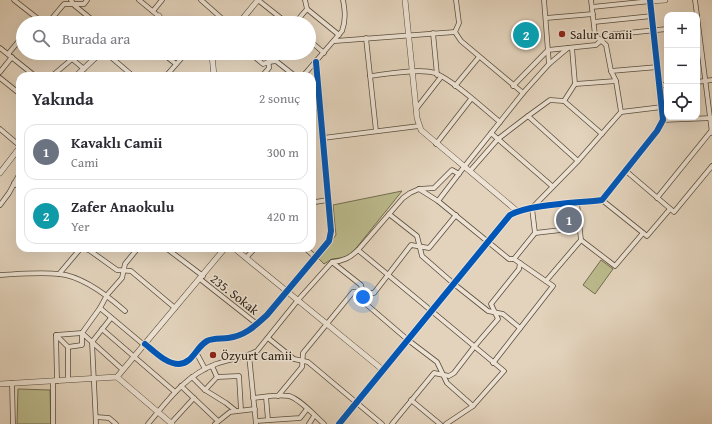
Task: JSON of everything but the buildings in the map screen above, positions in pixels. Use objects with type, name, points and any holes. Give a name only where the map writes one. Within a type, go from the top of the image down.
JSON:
[{"type":"street","points":[[14,0],[34,16]]},
{"type":"street","points":[[71,0],[74,5],[87,16]]},
{"type":"street","points":[[54,16],[64,4],[84,4],[87,0]]},
{"type":"street","points":[[139,0],[159,16]]},
{"type":"street","points":[[152,11],[162,0]]},
{"type":"street","points":[[245,16],[258,0],[278,16]]},
{"type":"street","points":[[306,0],[307,9],[316,16]]},
{"type":"street","points":[[307,72],[335,41],[342,31],[345,23],[343,0]]},
{"type":"street","points":[[405,0],[416,110],[421,130],[517,211]]},
{"type":"street","points":[[455,32],[459,23],[456,0]]},
{"type":"street","points":[[544,0],[549,64]]},
{"type":"street","points":[[591,0],[595,35],[606,45],[611,71],[616,81],[621,112]]},
{"type":"street","points":[[592,8],[665,0]]},
{"type":"street","points":[[695,0],[697,12]]},
{"type":"street","points":[[203,1],[220,16]]},
{"type":"street","points":[[340,424],[510,215],[517,211],[532,208],[602,200],[657,130],[663,120],[650,1]]},
{"type":"street","points":[[301,16],[307,9]]},
{"type":"street","points":[[546,18],[593,14]]},
{"type":"street","points":[[316,16],[339,35]]},
{"type":"street","points":[[594,22],[652,16]]},
{"type":"street","points":[[513,86],[548,50],[596,45],[607,35],[664,29]]},
{"type":"street","points":[[335,41],[455,32]]},
{"type":"street","points":[[455,32],[461,41],[478,57],[523,93]]},
{"type":"street","points":[[416,110],[439,76],[433,34]]},
{"type":"street","points":[[366,38],[376,132]]},
{"type":"street","points":[[700,42],[712,133]]},
{"type":"street","points":[[316,46],[324,52]]},
{"type":"street","points":[[0,72],[16,47]]},
{"type":"street","points":[[0,48],[30,72]]},
{"type":"street","points":[[438,201],[523,93],[549,64],[570,48]]},
{"type":"street","points":[[564,101],[575,84],[570,48]]},
{"type":"street","points":[[455,86],[478,57]]},
{"type":"street","points":[[57,72],[71,60]]},
{"type":"street","points":[[73,60],[84,69]]},
{"type":"street","points":[[81,72],[93,60]]},
{"type":"street","points":[[114,60],[127,72]]},
{"type":"street","points":[[171,60],[176,64]]},
{"type":"street","points":[[169,72],[180,60]]},
{"type":"street","points":[[213,60],[214,72]]},
{"type":"street","points":[[258,60],[263,64],[276,61],[290,72]]},
{"type":"street","points":[[266,72],[269,68],[269,62]]},
{"type":"street","points":[[100,308],[111,318],[173,364],[186,362],[201,345],[208,340],[230,338],[242,335],[267,315],[331,236],[316,62]]},
{"type":"street","points":[[611,71],[658,67]]},
{"type":"street","points":[[370,76],[428,72],[439,76],[455,86],[500,122]]},
{"type":"street","points":[[0,78],[16,91]]},
{"type":"street","points":[[700,82],[712,80]]},
{"type":"street","points":[[575,84],[616,81]]},
{"type":"street","points":[[436,144],[471,99]]},
{"type":"street","points":[[470,172],[498,139],[550,100],[564,101],[602,134]]},
{"type":"street","points":[[535,233],[532,208],[578,161],[621,112],[662,106]]},
{"type":"street","points":[[316,107],[320,110]]},
{"type":"street","points":[[528,116],[578,161]]},
{"type":"street","points":[[663,120],[711,118]]},
{"type":"street","points":[[323,138],[419,126]]},
{"type":"street","points":[[0,129],[16,143]]},
{"type":"street","points":[[658,198],[712,130]]},
{"type":"street","points":[[491,133],[552,186]]},
{"type":"street","points":[[0,172],[16,152]]},
{"type":"street","points":[[626,171],[674,212],[712,166]]},
{"type":"street","points":[[148,424],[181,386],[205,368],[249,355],[257,350],[298,300],[332,262],[341,261],[350,257],[358,250],[403,198],[419,189],[434,188],[452,170],[459,174]]},
{"type":"street","points":[[0,205],[16,180]]},
{"type":"street","points":[[419,189],[438,201],[509,259],[514,259],[553,286],[493,363]]},
{"type":"street","points":[[316,202],[328,200]]},
{"type":"street","points":[[602,200],[647,236],[670,209]]},
{"type":"street","points":[[577,203],[581,240],[615,266],[643,233]]},
{"type":"street","points":[[389,214],[417,236],[422,256],[454,284],[488,311],[503,314],[520,328]]},
{"type":"street","points":[[278,396],[302,367],[303,353],[353,292],[374,293],[411,246],[429,248],[456,215]]},
{"type":"street","points":[[514,259],[535,233],[560,230]]},
{"type":"street","points":[[546,281],[581,240]]},
{"type":"street","points":[[358,250],[504,371],[473,406],[446,424]]},
{"type":"street","points":[[60,274],[78,252]]},
{"type":"street","points":[[93,252],[117,270],[131,271],[175,308]]},
{"type":"street","points":[[68,347],[82,345],[82,333],[100,308],[106,295],[122,278],[125,264],[135,252]]},
{"type":"street","name":"235. Sokak","points":[[171,252],[257,324]]},
{"type":"street","points":[[117,377],[222,252]]},
{"type":"street","points":[[239,252],[383,370]]},
{"type":"street","points":[[246,258],[251,252]]},
{"type":"street","points":[[309,252],[315,257]]},
{"type":"street","points":[[332,262],[361,285],[366,304],[408,340],[437,362],[447,383],[473,406]]},
{"type":"street","points":[[392,424],[434,373],[449,376],[454,373],[474,347],[498,320],[490,304],[519,269],[520,263]]},
{"type":"street","points":[[0,274],[60,274],[75,278],[106,295],[125,311]]},
{"type":"street","points":[[96,424],[92,342],[111,318]]},
{"type":"street","points":[[102,330],[175,392]]},
{"type":"street","points":[[56,334],[82,333],[123,370]]},
{"type":"street","points":[[56,334],[68,347],[68,380]]},
{"type":"street","points":[[53,424],[56,334]]},
{"type":"street","points":[[268,338],[294,360],[308,362],[382,424]]},
{"type":"street","points":[[196,352],[205,368]]},
{"type":"street","points":[[249,355],[256,423],[268,420],[300,418],[307,409]]},
{"type":"street","points":[[212,366],[217,377]]},
{"type":"street","points":[[205,390],[217,377],[238,376],[241,410]]},
{"type":"street","points":[[0,384],[117,377],[171,424],[194,398]]},
{"type":"street","points":[[192,377],[205,390],[226,403],[236,412]]},
{"type":"street","points":[[12,383],[13,424]]},
{"type":"street","points":[[181,386],[217,422],[230,412],[255,409]]},
{"type":"street","points":[[254,398],[289,396],[297,400],[324,424]]},
{"type":"street","points":[[266,397],[268,420]]},
{"type":"street","points":[[411,400],[440,424]]},
{"type":"street","points":[[309,424],[314,416]]},
{"type":"street","points":[[96,417],[109,418],[116,424]]},
{"type":"shaded area","points":[[402,191],[349,257],[332,259],[324,264],[318,258],[336,235],[333,205]]},
{"type":"shaded area","points":[[601,260],[613,269],[595,294],[583,285]]},
{"type":"shaded area","points":[[18,389],[50,390],[51,424],[17,424]]},
{"type":"cycle path","points":[[339,424],[510,215],[518,211],[541,206],[602,200],[657,131],[663,120],[650,0]]},
{"type":"cycle path","points":[[145,344],[165,360],[179,364],[188,361],[207,341],[212,339],[234,337],[245,333],[267,315],[329,241],[331,231],[316,62]]},
{"type":"place","name":"Salur Camii","points":[[562,34]]},
{"type":"place","name":"Zafer Anaokulu","points":[[526,35]]},
{"type":"place","name":"Kavaklı Camii","points":[[569,220]]},
{"type":"place","name":"Özyurt Camii","points":[[213,355]]}]
